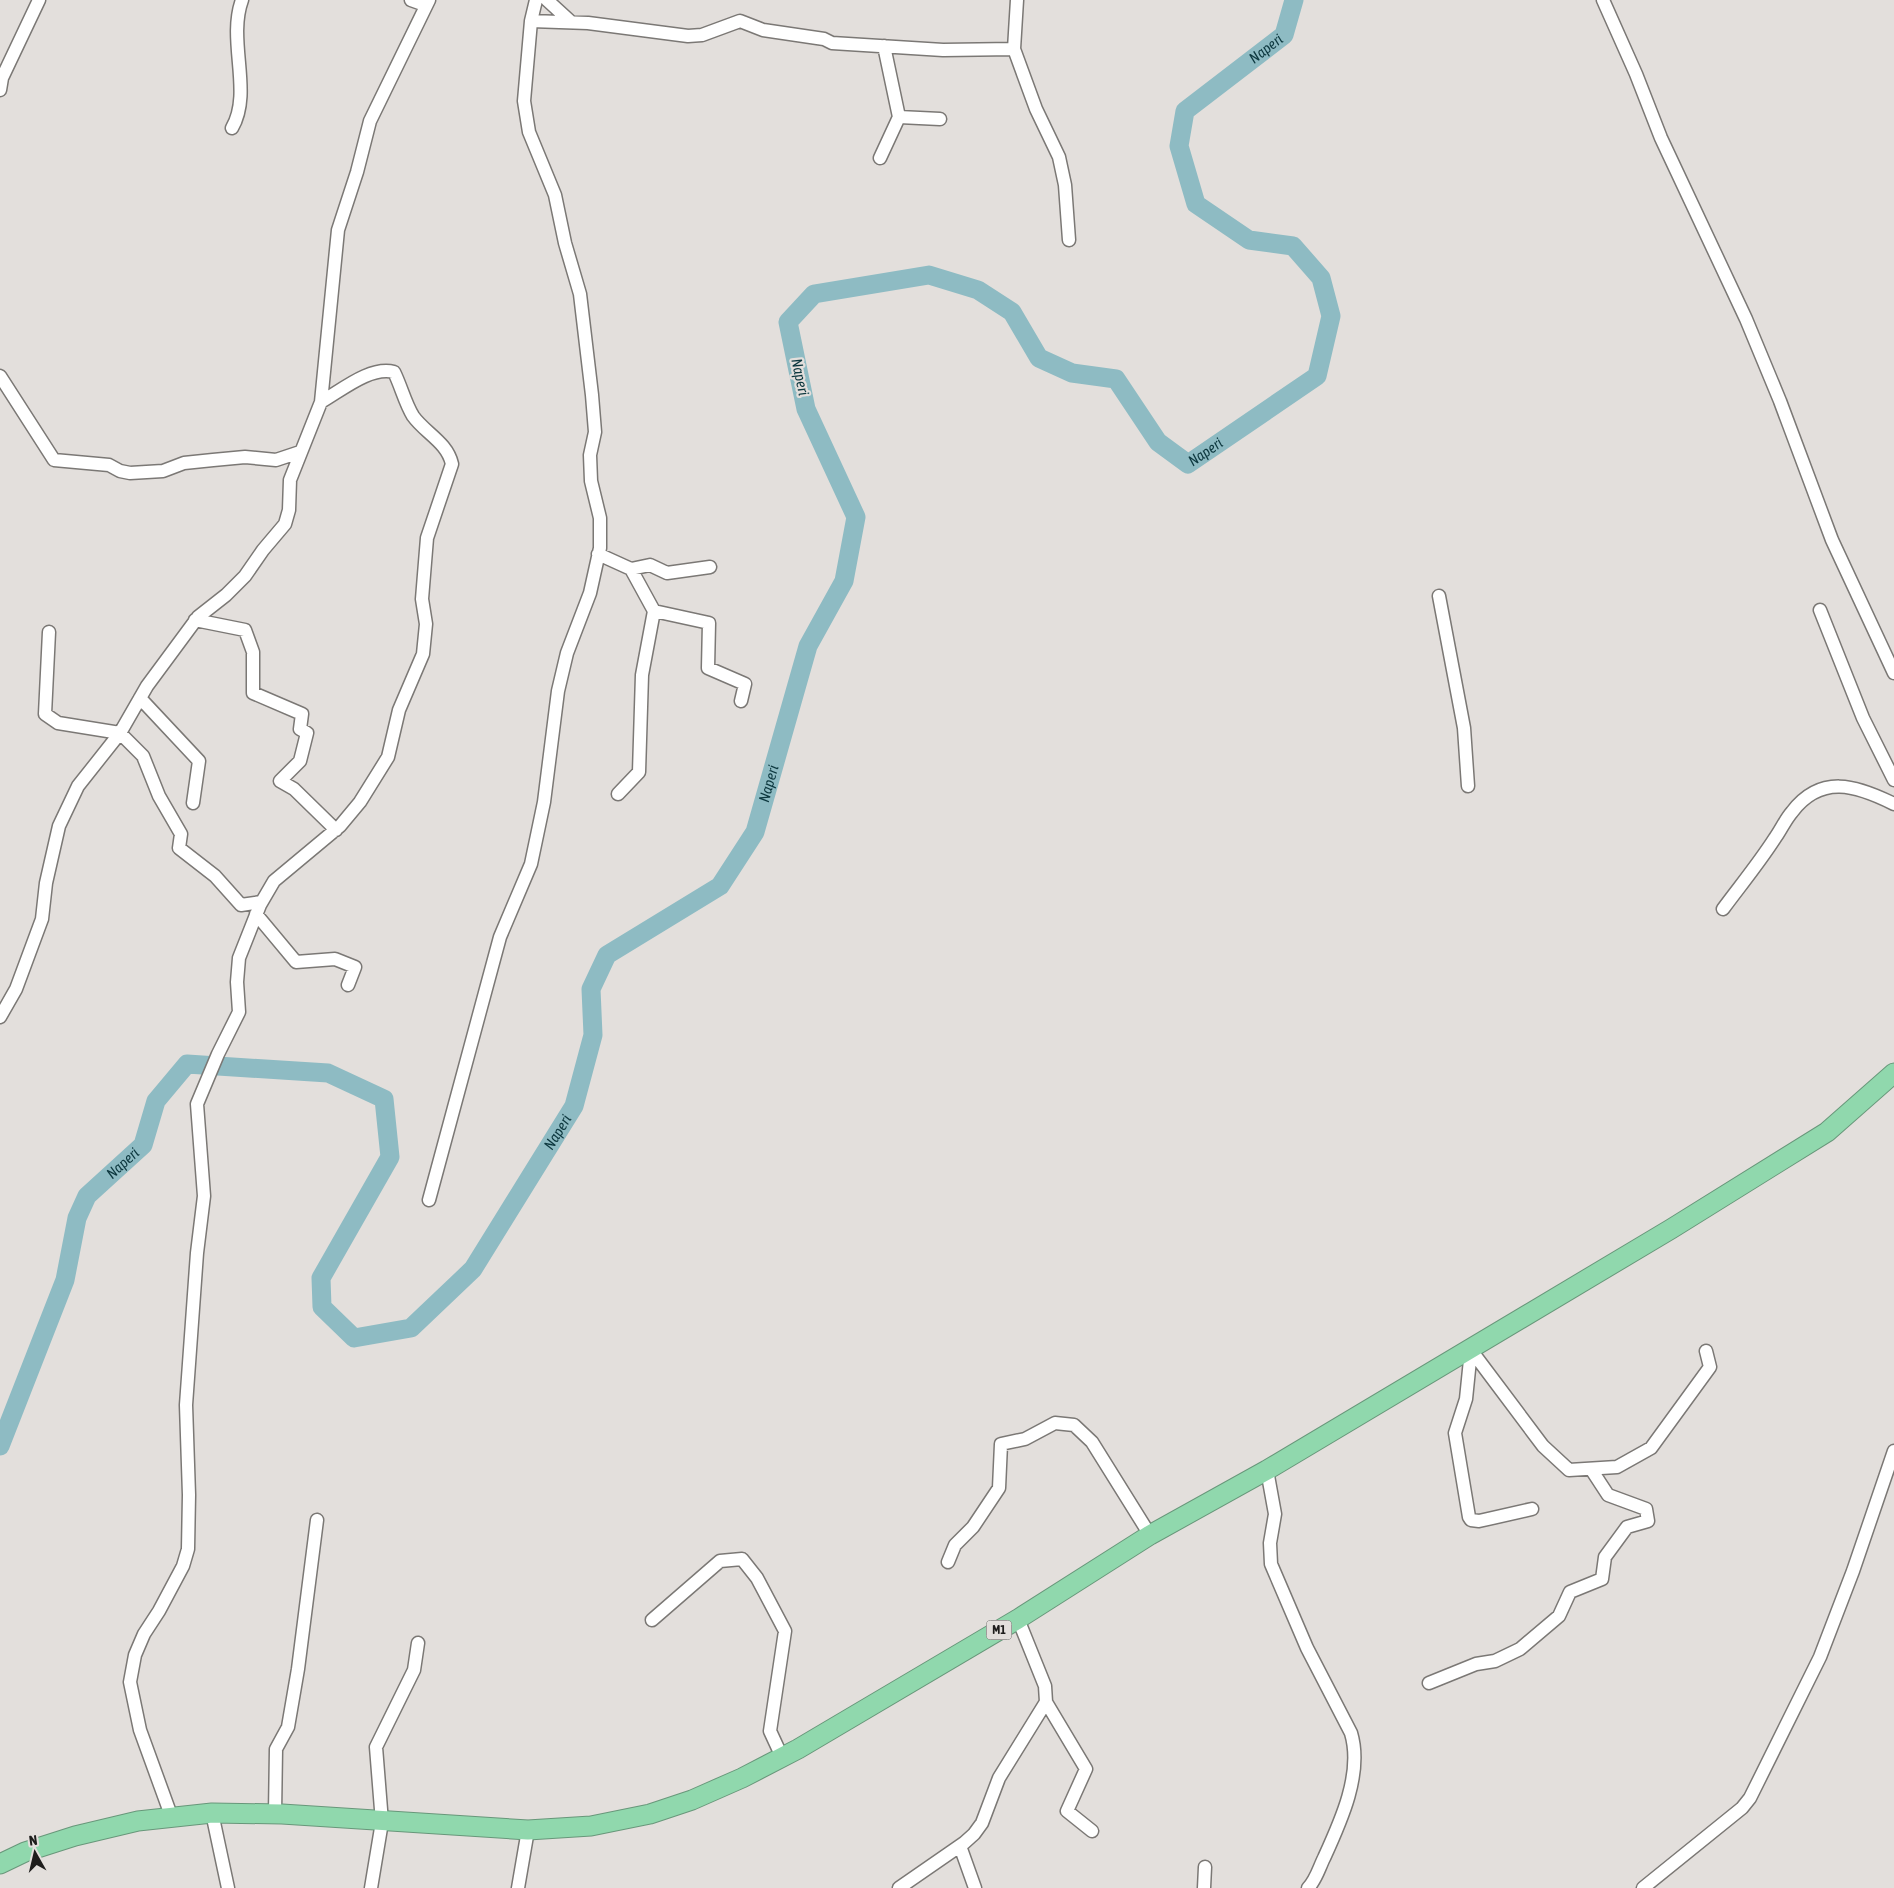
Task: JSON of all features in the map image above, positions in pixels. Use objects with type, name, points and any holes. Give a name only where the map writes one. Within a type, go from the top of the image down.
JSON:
[{"type":"highway","name":"M1","points":[[0,1864],[25,1852],[75,1836],[138,1821],[212,1813],[275,1814],[528,1830],[591,1826],[650,1814],[692,1800],[782,1757],[1018,1619],[1150,1535],[1266,1470],[1672,1230],[1827,1132],[1894,1073]]},
{"type":"street","points":[[0,90],[2,78],[39,0]]},
{"type":"street","points":[[232,128],[240,115],[236,42],[242,0]]},
{"type":"street","points":[[0,1017],[16,989],[42,919],[46,883],[64,811],[78,786],[120,732],[140,698],[195,620],[246,576],[263,550],[285,524],[290,510],[290,480],[321,402],[338,230],[357,172],[370,121],[427,2],[411,0]]},
{"type":"street","points":[[429,1200],[500,937],[531,864],[544,802],[558,691],[567,652],[590,593],[598,554],[600,518],[590,481],[590,455],[595,432],[580,294],[554,194],[529,132],[524,100],[530,21],[536,0]]},
{"type":"street","points":[[547,0],[571,22]]},
{"type":"street","points":[[1017,0],[1014,49],[1036,109],[1059,157],[1065,185],[1069,240]]},
{"type":"street","points":[[1603,0],[1636,74],[1661,138],[1746,319],[1780,401],[1832,540],[1894,673]]},
{"type":"street","points":[[530,21],[571,22],[688,36],[702,35],[740,21],[763,30],[824,39],[832,43],[943,50],[1014,49]]},
{"type":"street","points":[[880,158],[899,117],[884,46]]},
{"type":"street","points":[[899,117],[940,119]]},
{"type":"street","points":[[172,1818],[140,1730],[130,1682],[135,1655],[144,1634],[159,1611],[183,1566],[188,1549],[189,1495],[186,1405],[197,1253],[204,1196],[202,1150],[196,1116],[199,1096],[239,1012],[237,982],[240,958],[259,908],[274,881],[336,830],[360,802],[388,757],[399,710],[423,654],[426,624],[422,599],[427,538],[452,464],[450,456],[439,442],[412,414],[394,372],[384,370],[373,372],[321,402]]},
{"type":"street","points":[[0,376],[54,460],[108,465],[120,471],[130,473],[163,471],[184,463],[245,457],[276,460],[300,452]]},
{"type":"street","points":[[598,554],[631,569],[650,565],[667,573],[710,567]]},
{"type":"street","points":[[618,794],[639,772],[642,675],[654,611],[631,569]]},
{"type":"street","points":[[1439,596],[1464,728],[1468,786]]},
{"type":"street","points":[[1820,610],[1863,718],[1894,780]]},
{"type":"street","points":[[654,611],[709,623],[708,668],[745,684],[741,701]]},
{"type":"street","points":[[195,620],[245,630],[253,652],[253,693],[302,714],[300,729],[307,733],[300,761],[280,781],[294,789],[336,830]]},
{"type":"street","points":[[49,632],[45,714],[58,723],[120,732],[143,756],[159,796],[181,834],[179,848],[215,876],[241,905],[259,908],[296,962],[335,959],[356,967],[348,985]]},
{"type":"street","points":[[140,698],[199,761],[193,803]]},
{"type":"street","points":[[1723,909],[1775,839],[1791,813],[1806,796],[1831,786],[1868,793],[1894,804]]},
{"type":"street","points":[[1471,1350],[1544,1446],[1569,1470],[1617,1467],[1651,1448],[1710,1367],[1706,1352]]},
{"type":"street","points":[[1471,1350],[1466,1399],[1454,1433],[1469,1517],[1471,1520],[1479,1521],[1532,1509]]},
{"type":"street","points":[[948,1562],[955,1545],[973,1527],[998,1488],[1001,1444],[1025,1439],[1056,1423],[1074,1425],[1092,1442],[1150,1535]]},
{"type":"street","points":[[1643,1888],[1742,1808],[1750,1798],[1820,1657],[1853,1571],[1894,1451]]},
{"type":"street","points":[[1429,1683],[1476,1664],[1495,1661],[1520,1649],[1558,1616],[1570,1592],[1602,1579],[1605,1557],[1627,1527],[1648,1521],[1646,1509],[1608,1495],[1591,1469]]},
{"type":"street","points":[[1266,1470],[1275,1514],[1270,1543],[1271,1564],[1307,1648],[1355,1744],[1354,1765],[1342,1813],[1334,1836],[1308,1888]]},
{"type":"street","points":[[275,1814],[276,1749],[288,1726],[298,1669],[317,1520]]},
{"type":"street","points":[[652,1620],[720,1561],[742,1559],[757,1578],[786,1631],[770,1731],[782,1757]]},
{"type":"street","points":[[1018,1619],[1045,1686],[1046,1702],[1086,1769],[1068,1811],[1092,1831]]},
{"type":"street","points":[[371,1888],[382,1822],[376,1747],[414,1670],[418,1643]]},
{"type":"street","points":[[899,1888],[960,1846],[982,1823],[999,1778],[1046,1702]]},
{"type":"street","points":[[212,1813],[228,1888]]},
{"type":"street","points":[[518,1888],[528,1830]]},
{"type":"street","points":[[960,1846],[975,1888]]},
{"type":"street","points":[[1204,1888],[1205,1867]]},
{"type":"waterway","name":"Naperi","points":[[0,1446],[65,1280],[77,1218],[87,1196],[143,1145],[156,1101],[187,1064],[328,1073],[384,1099],[390,1157],[321,1278],[322,1307],[354,1338],[411,1328],[473,1269],[574,1106],[593,1035],[591,989],[607,955],[720,886],[755,832],[808,646],[844,581],[856,517],[806,409],[788,322],[814,294],[929,275],[978,290],[1012,312],[1039,358],[1072,373],[1116,379],[1158,442],[1188,464],[1317,376],[1331,316],[1321,278],[1293,246],[1249,240],[1196,204],[1179,146],[1185,111],[1284,35],[1294,0]]}]
